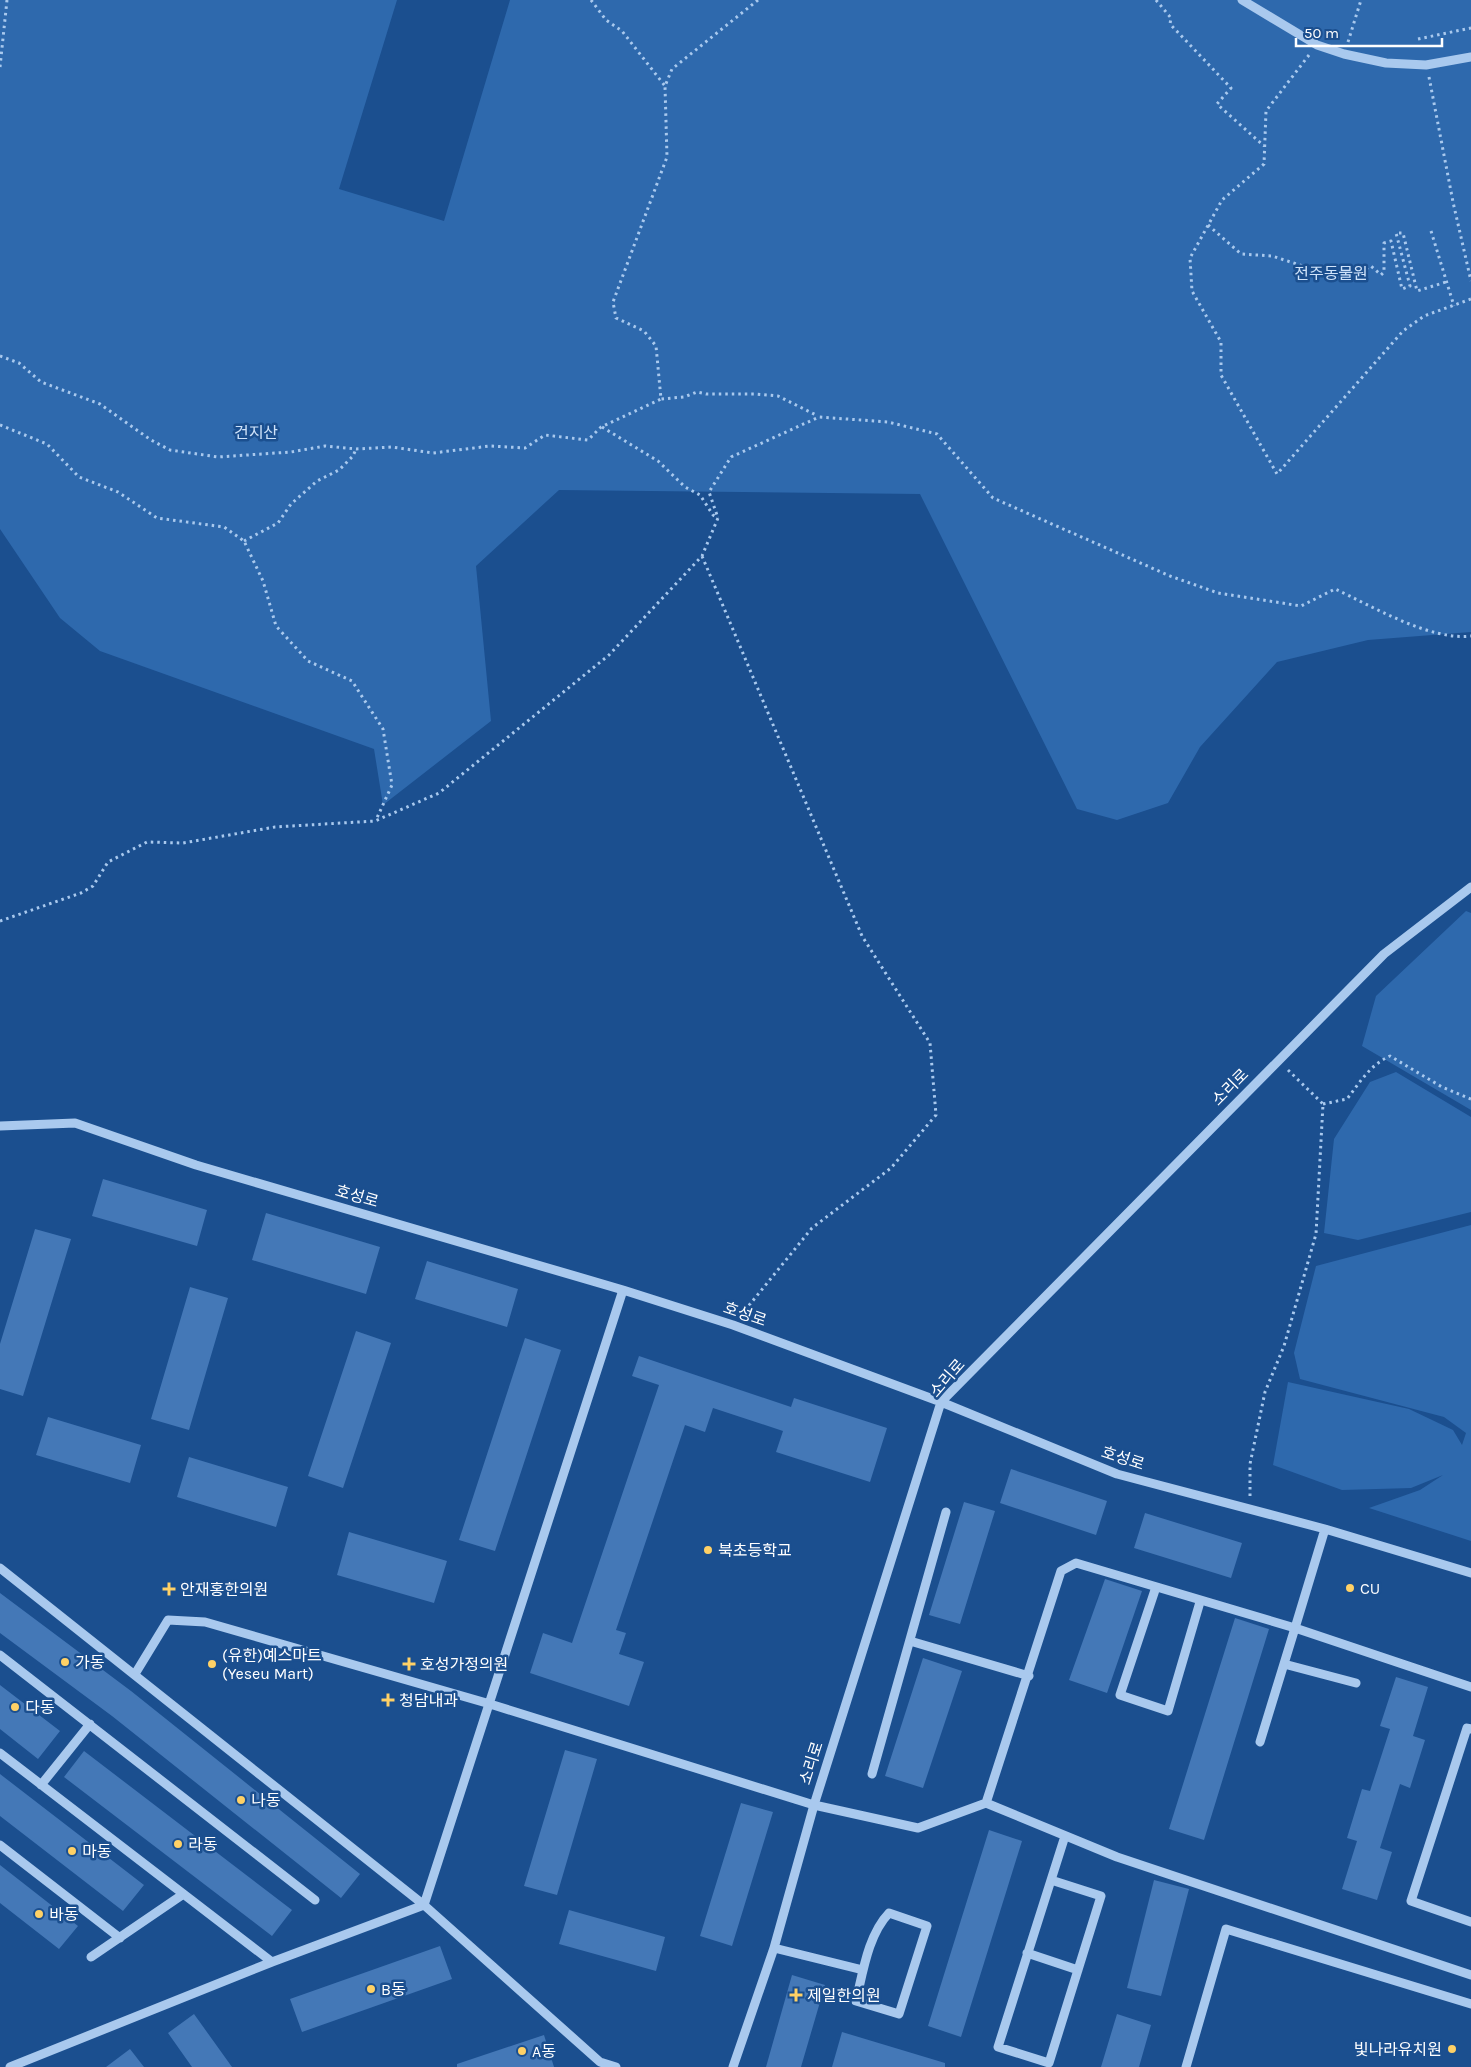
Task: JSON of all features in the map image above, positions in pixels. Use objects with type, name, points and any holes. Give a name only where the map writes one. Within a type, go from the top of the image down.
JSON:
[{"type":"street","points":[[1242,0],[1317,45],[1344,54],[1386,63],[1426,64],[1471,57]]},
{"type":"street","name":"소리로","points":[[733,2067],[774,1948],[814,1805],[941,1402],[1384,954],[1471,887]]},
{"type":"street","name":"호성로","points":[[0,1126],[75,1123],[196,1165],[623,1290],[733,1325],[941,1402],[1117,1474],[1325,1529],[1471,1574]]},
{"type":"street","points":[[424,1905],[623,1290]]},
{"type":"street","points":[[872,1774],[946,1512]]},
{"type":"street","points":[[1260,1742],[1325,1529]]},
{"type":"street","points":[[986,1803],[1029,1676],[1061,1570],[1076,1563],[1200,1602],[1295,1628],[1471,1687]]},
{"type":"street","points":[[0,1568],[424,1905],[600,2065],[616,2067]]},
{"type":"street","points":[[1156,1587],[1120,1695],[1168,1712],[1200,1602]]},
{"type":"street","points":[[135,1674],[168,1620],[206,1622],[490,1704],[814,1805],[918,1828],[986,1803],[1126,1860],[1471,1974]]},
{"type":"street","points":[[910,1641],[1029,1676]]},
{"type":"street","points":[[0,1655],[315,1900]]},
{"type":"street","points":[[1284,1664],[1356,1684]]},
{"type":"street","points":[[41,1785],[90,1724]]},
{"type":"street","points":[[1471,1729],[1467,1728],[1411,1901],[1471,1922]]},
{"type":"street","points":[[0,1753],[182,1895],[272,1962]]},
{"type":"street","points":[[1051,1880],[1102,1896],[1049,2063],[998,2047],[1027,1953],[1065,1836]]},
{"type":"street","points":[[0,1845],[120,1938]]},
{"type":"street","points":[[91,1957],[182,1895]]},
{"type":"street","points":[[10,2067],[272,1962],[424,1905]]},
{"type":"street","points":[[889,1913],[927,1926],[899,2014],[856,2001],[863,1970],[878,1924],[889,1913]]},
{"type":"street","points":[[1186,2067],[1226,1929],[1471,2004]]},
{"type":"street","points":[[774,1948],[863,1970]]},
{"type":"street","points":[[1027,1953],[1078,1970]]},
{"type":"path","points":[[0,66],[6,0]]},
{"type":"path","points":[[591,0],[606,20],[622,31],[664,86]]},
{"type":"path","points":[[661,399],[656,346],[644,331],[616,318],[613,302],[667,157],[664,86],[672,69],[758,0]]},
{"type":"path","points":[[1156,0],[1171,18],[1170,24],[1231,88],[1217,104],[1264,147]]},
{"type":"path","points":[[1344,54],[1361,0]]},
{"type":"path","points":[[1418,39],[1471,28]]},
{"type":"path","points":[[1317,45],[1266,111],[1264,164],[1222,200],[1190,258],[1192,291],[1221,342],[1221,375],[1277,474],[1403,331],[1424,316],[1471,299]]},
{"type":"path","points":[[1426,64],[1453,202],[1471,281]]},
{"type":"path","points":[[1208,225],[1241,254],[1272,256],[1346,280],[1371,266],[1381,275],[1384,272],[1384,243],[1391,241],[1402,289],[1410,286],[1396,233],[1403,233],[1417,291],[1446,282]]},
{"type":"path","points":[[1431,232],[1454,306]]},
{"type":"path","points":[[0,357],[19,363],[41,382],[100,404],[151,440],[170,450],[218,457],[291,452],[325,446],[356,449],[392,447],[433,453],[490,446],[525,448],[545,435],[588,440],[601,427],[661,399],[684,397],[697,392],[706,394],[778,396],[819,417],[888,422],[937,434],[993,498],[1170,576],[1218,593],[1301,606],[1335,589],[1426,629],[1456,638],[1471,636]]},
{"type":"path","points":[[0,922],[82,893],[93,886],[108,862],[147,842],[183,843],[275,827],[375,821],[439,792],[609,655],[702,556],[718,518],[709,492],[731,457],[819,417]]},
{"type":"path","points":[[0,425],[47,444],[79,477],[118,492],[157,518],[224,527],[244,541],[263,582],[276,626],[308,661],[352,681],[383,729],[392,785],[375,821]]},
{"type":"path","points":[[601,427],[658,461],[685,487],[700,495],[713,516],[718,518]]},
{"type":"path","points":[[244,541],[278,523],[291,504],[317,481],[339,470],[353,456],[356,449]]},
{"type":"path","points":[[702,556],[862,936],[930,1043],[936,1115],[891,1168],[812,1228],[733,1325]]},
{"type":"path","points":[[1323,1104],[1347,1099],[1365,1074],[1378,1062],[1390,1056],[1442,1087],[1471,1099]]},
{"type":"path","points":[[1250,1510],[1249,1470],[1265,1392],[1284,1346],[1316,1234],[1323,1104],[1292,1075],[1280,1058]]},
{"type":"green space","name":"건지산","points":[[0,0],[397,0],[339,189],[444,221],[510,0],[1471,0],[1471,632],[1368,640],[1277,662],[1200,747],[1168,803],[1117,820],[1077,809],[920,494],[559,490],[476,566],[491,721],[383,805],[374,749],[100,651],[60,618],[0,529]]},
{"type":"green space","points":[[1466,911],[1471,913],[1471,1110],[1362,1046],[1376,996]]},
{"type":"green space","points":[[1396,1072],[1471,1117],[1471,1212],[1358,1240],[1324,1233],[1334,1139],[1370,1082]]},
{"type":"green space","points":[[1471,1225],[1471,1541],[1369,1508],[1420,1490],[1443,1475],[1411,1488],[1342,1490],[1273,1465],[1288,1382],[1409,1409],[1453,1430],[1462,1445],[1466,1433],[1444,1417],[1300,1379],[1294,1353],[1316,1266]]},
{"type":"building","points":[[103,1179],[207,1210],[197,1246],[92,1216]]},
{"type":"building","points":[[266,1213],[380,1247],[366,1294],[252,1260]]},
{"type":"building","points":[[35,1229],[71,1239],[23,1396],[0,1389],[0,1344]]},
{"type":"building","points":[[427,1261],[518,1289],[507,1327],[415,1299]]},
{"type":"building","points":[[190,1287],[228,1298],[189,1430],[151,1419]]},
{"type":"building","points":[[356,1331],[391,1343],[343,1488],[308,1476]]},
{"type":"building","points":[[525,1338],[561,1350],[495,1551],[459,1540]]},
{"type":"building","points":[[639,1356],[791,1407],[794,1398],[887,1428],[870,1482],[776,1452],[783,1431],[713,1408],[705,1432],[685,1425],[616,1630],[626,1633],[619,1654],[644,1662],[629,1706],[530,1673],[543,1633],[572,1643],[659,1385],[632,1376]]},
{"type":"building","points":[[48,1417],[141,1445],[130,1483],[36,1455]]},
{"type":"building","points":[[189,1457],[288,1487],[276,1527],[177,1497]]},
{"type":"building","points":[[1011,1469],[1107,1501],[1096,1535],[1000,1503]]},
{"type":"building","points":[[964,1502],[995,1511],[960,1624],[929,1615]]},
{"type":"building","points":[[1145,1513],[1242,1543],[1231,1578],[1134,1548]]},
{"type":"building","points":[[349,1532],[447,1561],[434,1603],[337,1575]]},
{"type":"building","points":[[1105,1579],[1142,1591],[1107,1693],[1069,1680]]},
{"type":"building","points":[[0,1593],[131,1691],[360,1874],[341,1898],[112,1716],[0,1633]]},
{"type":"building","points":[[1235,1618],[1269,1629],[1204,1840],[1169,1829]]},
{"type":"building","points":[[923,1658],[962,1671],[923,1788],[885,1776]]},
{"type":"building","points":[[1396,1677],[1428,1687],[1413,1736],[1425,1740],[1410,1788],[1400,1784],[1380,1848],[1392,1852],[1377,1900],[1342,1889],[1357,1841],[1347,1838],[1362,1789],[1370,1791],[1390,1729],[1380,1726]]},
{"type":"building","name":"다동","points":[[0,1685],[60,1731],[38,1759],[0,1729]]},
{"type":"building","points":[[565,1750],[597,1759],[557,1895],[524,1886]]},
{"type":"building","name":"라동","points":[[84,1751],[292,1910],[272,1936],[64,1777]]},
{"type":"building","name":"마동","points":[[0,1774],[144,1885],[123,1911],[0,1816]]},
{"type":"building","points":[[741,1803],[773,1812],[732,1946],[700,1936]]},
{"type":"building","points":[[989,1830],[1022,1841],[961,2037],[928,2026]]},
{"type":"building","name":"바동","points":[[0,1865],[78,1926],[59,1949],[0,1903]]},
{"type":"building","points":[[1154,1880],[1189,1889],[1161,1996],[1127,1988]]},
{"type":"building","points":[[569,1910],[665,1937],[656,1971],[559,1944]]},
{"type":"building","name":"B동","points":[[440,1946],[452,1979],[302,2032],[290,1999]]},
{"type":"building","points":[[792,1975],[825,1985],[801,2067],[766,2067]]},
{"type":"building","points":[[194,2014],[232,2067],[192,2067],[168,2033]]},
{"type":"building","points":[[1117,2014],[1151,2025],[1139,2067],[1101,2067]]},
{"type":"building","points":[[842,2032],[945,2063],[945,2067],[832,2067]]},
{"type":"building","name":"A동","points":[[544,2035],[554,2067],[457,2067],[457,2064]]},
{"type":"building","points":[[130,2049],[144,2067],[106,2067]]},
{"type":"place","name":"북초등학교","points":[[708,1550]]},
{"type":"place","name":"CU","points":[[1350,1588]]},
{"type":"place","name":"안재홍한의원","points":[[169,1589]]},
{"type":"place","name":"가동","points":[[65,1662]]},
{"type":"place","name":"(유한)예스마트 (Yeseu Mart)","points":[[212,1664]]},
{"type":"place","name":"호성가정의원","points":[[409,1664]]},
{"type":"place","name":"청담내과","points":[[388,1700]]},
{"type":"place","name":"다동","points":[[15,1707]]},
{"type":"place","name":"나동","points":[[241,1800]]},
{"type":"place","name":"라동","points":[[178,1844]]},
{"type":"place","name":"마동","points":[[72,1851]]},
{"type":"place","name":"바동","points":[[39,1914]]},
{"type":"place","name":"B동","points":[[371,1989]]},
{"type":"place","name":"제일한의원","points":[[796,1995]]},
{"type":"place","name":"빛나라유치원","points":[[1452,2049]]},
{"type":"place","name":"A동","points":[[522,2051]]},
{"type":"park label","name":"전주동물원","points":[[1331,273]]}]
